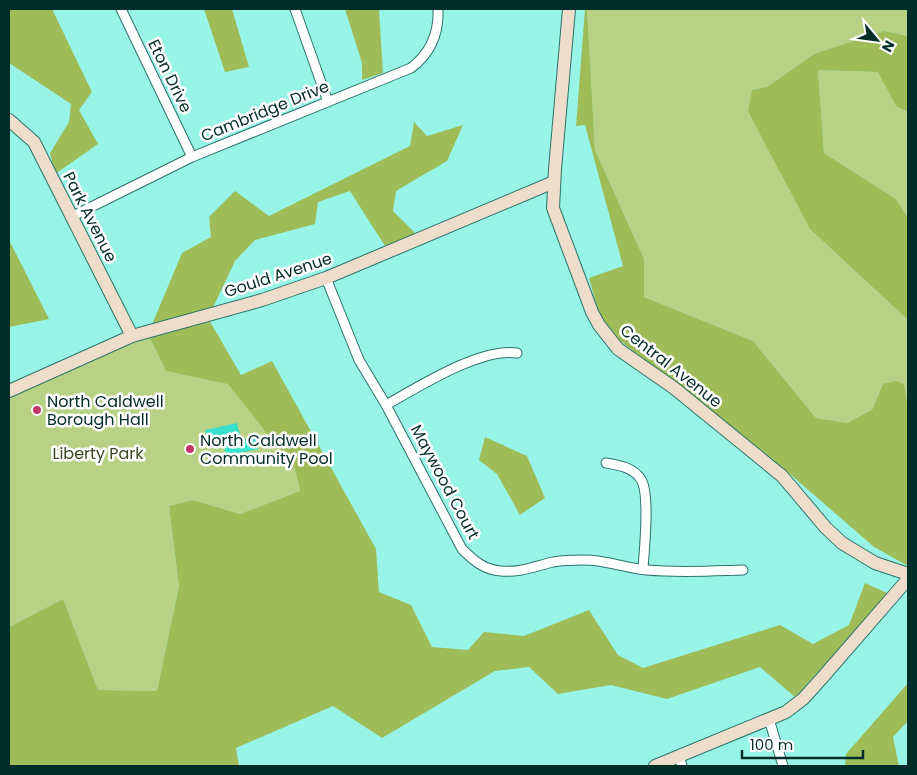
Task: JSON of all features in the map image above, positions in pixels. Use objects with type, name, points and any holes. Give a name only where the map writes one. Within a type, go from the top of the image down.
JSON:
[{"type":"street","name":"Eton Drive","points":[[121,9],[192,157]]},
{"type":"street","points":[[295,9],[328,102]]},
{"type":"street","name":"Cambridge Drive","points":[[71,217],[192,157],[398,74],[416,64],[425,55],[435,39],[438,26],[438,9]]},
{"type":"street","name":"Central Avenue","points":[[569,9],[553,208],[592,312],[608,338],[618,349],[674,388],[782,476],[826,528],[842,543],[875,563],[908,574]]},
{"type":"street","name":"Park Avenue","points":[[9,120],[34,142],[132,336]]},
{"type":"street","name":"Gould Avenue","points":[[9,392],[132,336],[262,300],[326,278],[554,182]]},
{"type":"street","name":"Maywood Court","points":[[326,278],[359,360],[386,405],[462,549],[475,561],[500,571],[517,571],[555,562],[584,560],[607,561],[643,570],[667,572],[743,570]]},
{"type":"street","points":[[386,405],[452,369],[498,352],[517,353]]},
{"type":"street","points":[[606,464],[632,470],[641,478],[646,497],[643,570]]},
{"type":"street","points":[[655,766],[680,761],[769,718],[786,712],[803,698],[908,579]]},
{"type":"street","points":[[769,718],[783,766]]},
{"type":"green space","points":[[587,9],[908,9],[908,36],[884,31],[814,54],[767,87],[752,90],[810,229],[908,320],[908,408],[883,384],[872,410],[847,423],[816,418],[753,341],[644,297],[644,259],[595,150]]},
{"type":"green space","points":[[818,70],[879,72],[896,105],[908,112],[908,218],[896,199],[824,153]]},
{"type":"green space","name":"Liberty Park","points":[[148,334],[166,371],[228,383],[295,469],[300,491],[240,514],[193,500],[169,506],[179,586],[157,691],[98,690],[63,599],[9,627],[9,393]]},
{"type":"shaded area","points":[[9,9],[52,9],[92,92],[79,110],[98,144],[55,174],[50,153],[69,122],[71,104],[9,63]]},
{"type":"shaded area","points":[[204,9],[232,9],[249,67],[225,72]]},
{"type":"shaded area","points":[[345,9],[379,9],[383,73],[362,80],[362,63]]},
{"type":"shaded area","points":[[585,9],[587,9],[595,150],[644,259],[644,297],[753,341],[816,418],[847,423],[872,410],[883,384],[896,381],[904,384],[908,408],[908,566],[874,547],[783,468],[619,340],[600,318],[589,278],[623,266],[585,125],[576,126]]},
{"type":"shaded area","points":[[884,31],[908,36],[908,112],[896,106],[878,72],[818,70],[824,153],[896,199],[908,218],[908,320],[810,229],[748,111],[752,90],[767,87],[814,54]]},
{"type":"shaded area","points":[[414,122],[427,136],[463,125],[447,161],[396,191],[393,211],[416,234],[385,246],[350,191],[318,202],[315,224],[255,240],[235,261],[208,318],[241,375],[272,361],[376,549],[379,592],[411,605],[432,647],[468,650],[484,632],[524,636],[589,610],[618,655],[643,668],[780,625],[813,644],[849,625],[865,583],[889,594],[795,697],[760,667],[667,699],[611,685],[558,694],[529,667],[495,671],[382,738],[333,706],[236,748],[239,766],[9,766],[9,627],[63,599],[98,690],[157,691],[179,586],[169,506],[193,500],[240,514],[300,491],[295,469],[228,384],[166,371],[148,334],[182,253],[211,237],[209,217],[235,191],[269,216],[410,146]]},
{"type":"shaded area","points":[[9,240],[49,319],[9,327]]},
{"type":"shaded area","points":[[237,423],[241,440],[256,437],[258,449],[226,456],[222,439],[208,442],[205,430]]},
{"type":"shaded area","points":[[485,437],[527,456],[545,498],[520,515],[497,474],[479,460]]},
{"type":"shaded area","points":[[908,683],[908,721],[893,737],[899,766],[845,766],[846,754]]},
{"type":"place","name":"North Caldwell Borough Hall","points":[[37,410]]},
{"type":"place","name":"North Caldwell Community Pool","points":[[190,449]]}]
